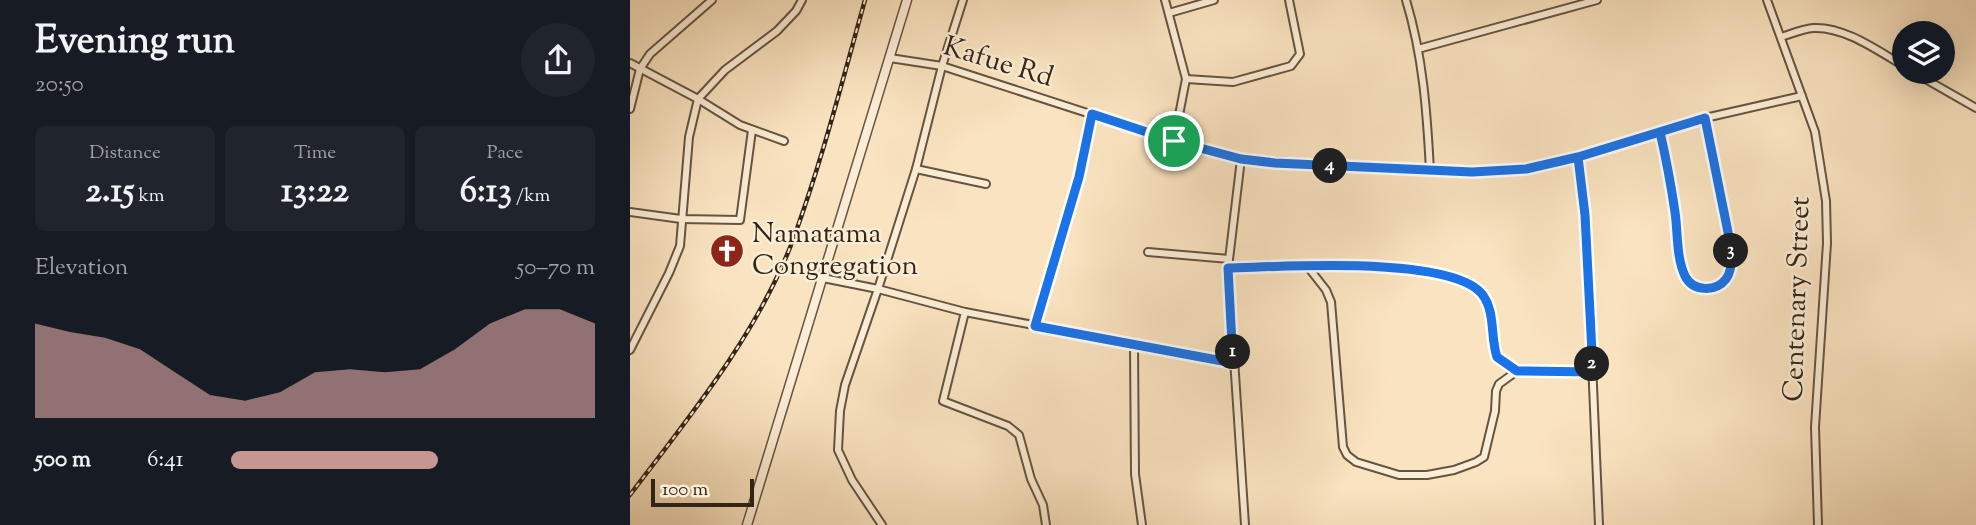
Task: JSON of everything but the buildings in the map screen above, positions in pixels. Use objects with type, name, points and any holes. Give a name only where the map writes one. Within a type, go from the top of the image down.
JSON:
[{"type":"street","points":[[630,108],[639,69],[650,54],[712,0]]},
{"type":"street","points":[[630,350],[680,246],[690,137],[698,99],[725,70],[777,31],[796,11],[802,0]]},
{"type":"street","points":[[747,525],[907,0]]},
{"type":"street","points":[[882,525],[852,480],[838,450],[840,411],[845,386],[916,169],[942,66],[963,0]]},
{"type":"street","points":[[1165,0],[1186,79],[1174,141]]},
{"type":"street","points":[[1169,13],[1214,0]]},
{"type":"street","points":[[1186,79],[1233,82],[1291,66],[1300,54],[1289,0]]},
{"type":"street","points":[[1406,0],[1418,49],[1427,108],[1430,171]]},
{"type":"street","points":[[1418,49],[1597,0]]},
{"type":"street","name":"Centenary Street","points":[[1767,0],[1815,132],[1826,201],[1827,243],[1815,427],[1818,525]]},
{"type":"street","points":[[1781,37],[1814,28],[1828,29],[1847,35],[1892,59]]},
{"type":"street","name":"Kafue Rd","points":[[890,58],[942,66],[1174,141],[1241,159],[1430,171],[1509,170],[1578,157],[1705,118],[1802,96]]},
{"type":"street","points":[[630,63],[698,99],[722,116],[784,141]]},
{"type":"street","points":[[1934,84],[1976,108]]},
{"type":"street","points":[[1035,326],[1079,177],[1092,114]]},
{"type":"street","points":[[1660,132],[1673,195],[1681,262],[1686,276],[1692,285],[1703,289],[1717,286],[1728,277],[1732,258],[1705,118]]},
{"type":"street","points":[[630,212],[681,219],[740,220],[752,130]]},
{"type":"street","points":[[1578,157],[1586,226],[1599,525]]},
{"type":"street","points":[[1241,159],[1228,268],[1245,525]]},
{"type":"street","points":[[916,169],[986,184]]},
{"type":"street","points":[[1148,252],[1229,259]]},
{"type":"street","points":[[1308,267],[1322,284],[1331,302],[1343,447],[1347,455],[1356,462],[1399,475],[1426,475],[1476,462],[1485,457],[1495,411],[1496,391],[1499,384],[1517,371]]},
{"type":"street","points":[[1228,268],[1409,269],[1446,275],[1474,286],[1484,297],[1497,357],[1517,371],[1593,372]]},
{"type":"street","points":[[823,278],[878,289],[965,312],[1233,363]]},
{"type":"street","points":[[965,312],[943,401],[1008,426],[1019,435],[1026,464],[1043,505],[1046,525]]},
{"type":"street","points":[[1134,345],[1135,474],[1142,525]]},
{"type":"railway","points":[[630,495],[740,344],[776,279],[812,184],[865,0]]},
{"type":"place","name":"Namatama Congregation","points":[[727,251]]},
{"type":"route","points":[[1174,141],[1092,114],[1079,177],[1035,326],[1233,363],[1228,268],[1343,266],[1409,269],[1446,275],[1474,286],[1484,297],[1491,318],[1497,357],[1517,371],[1593,372],[1585,215],[1578,157],[1660,132],[1671,184],[1677,240],[1686,276],[1692,285],[1703,289],[1717,286],[1728,277],[1731,247],[1705,118],[1578,157],[1526,169],[1472,172],[1275,163],[1241,159],[1174,141]]}]
